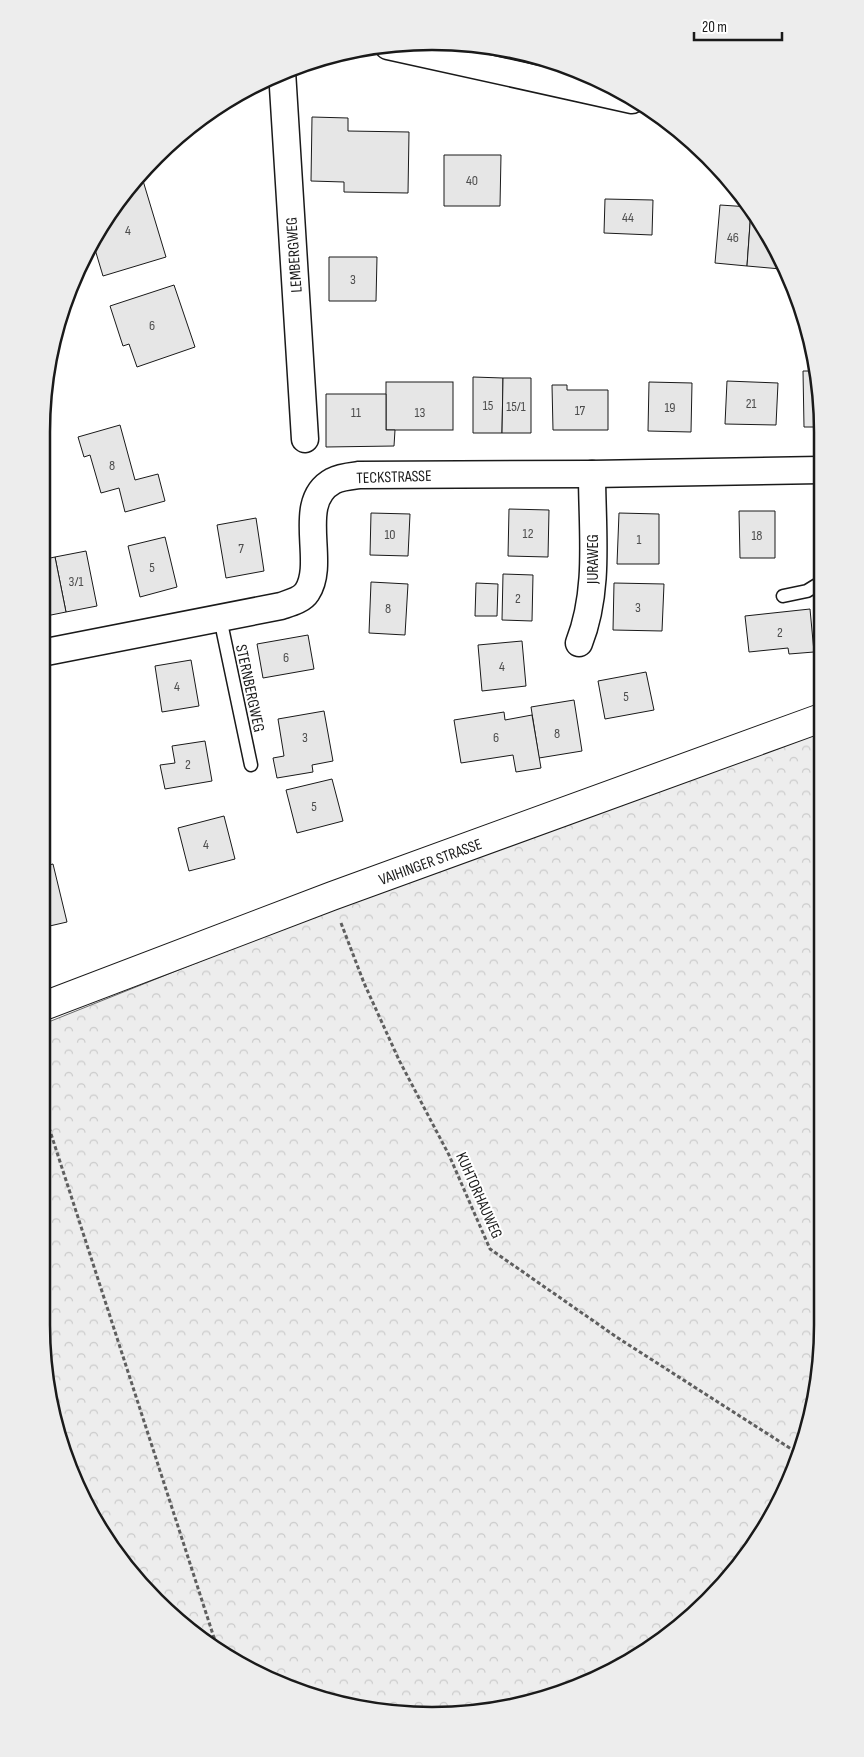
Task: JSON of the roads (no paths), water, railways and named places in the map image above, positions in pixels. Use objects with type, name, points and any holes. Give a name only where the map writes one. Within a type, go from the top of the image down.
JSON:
[{"type":"main road","name":"VAIHINGER STRASSE","points":[[50,1004],[332,896],[814,721]]},
{"type":"street","points":[[410,51],[614,96]]},
{"type":"street","name":"LEMBERGWEG","points":[[283,80],[305,439]]},
{"type":"street","name":"TECKSTRASSE","points":[[50,651],[281,606],[296,601],[307,592],[313,578],[313,517],[317,499],[326,486],[334,480],[360,475],[592,474],[814,470]]},
{"type":"street","name":"JURAWEG","points":[[579,642],[587,622],[592,594],[592,474]]},
{"type":"lane","points":[[783,596],[807,591],[814,587]]},
{"type":"lane","name":"STERNBERGWEG","points":[[220,618],[251,765]]}]
